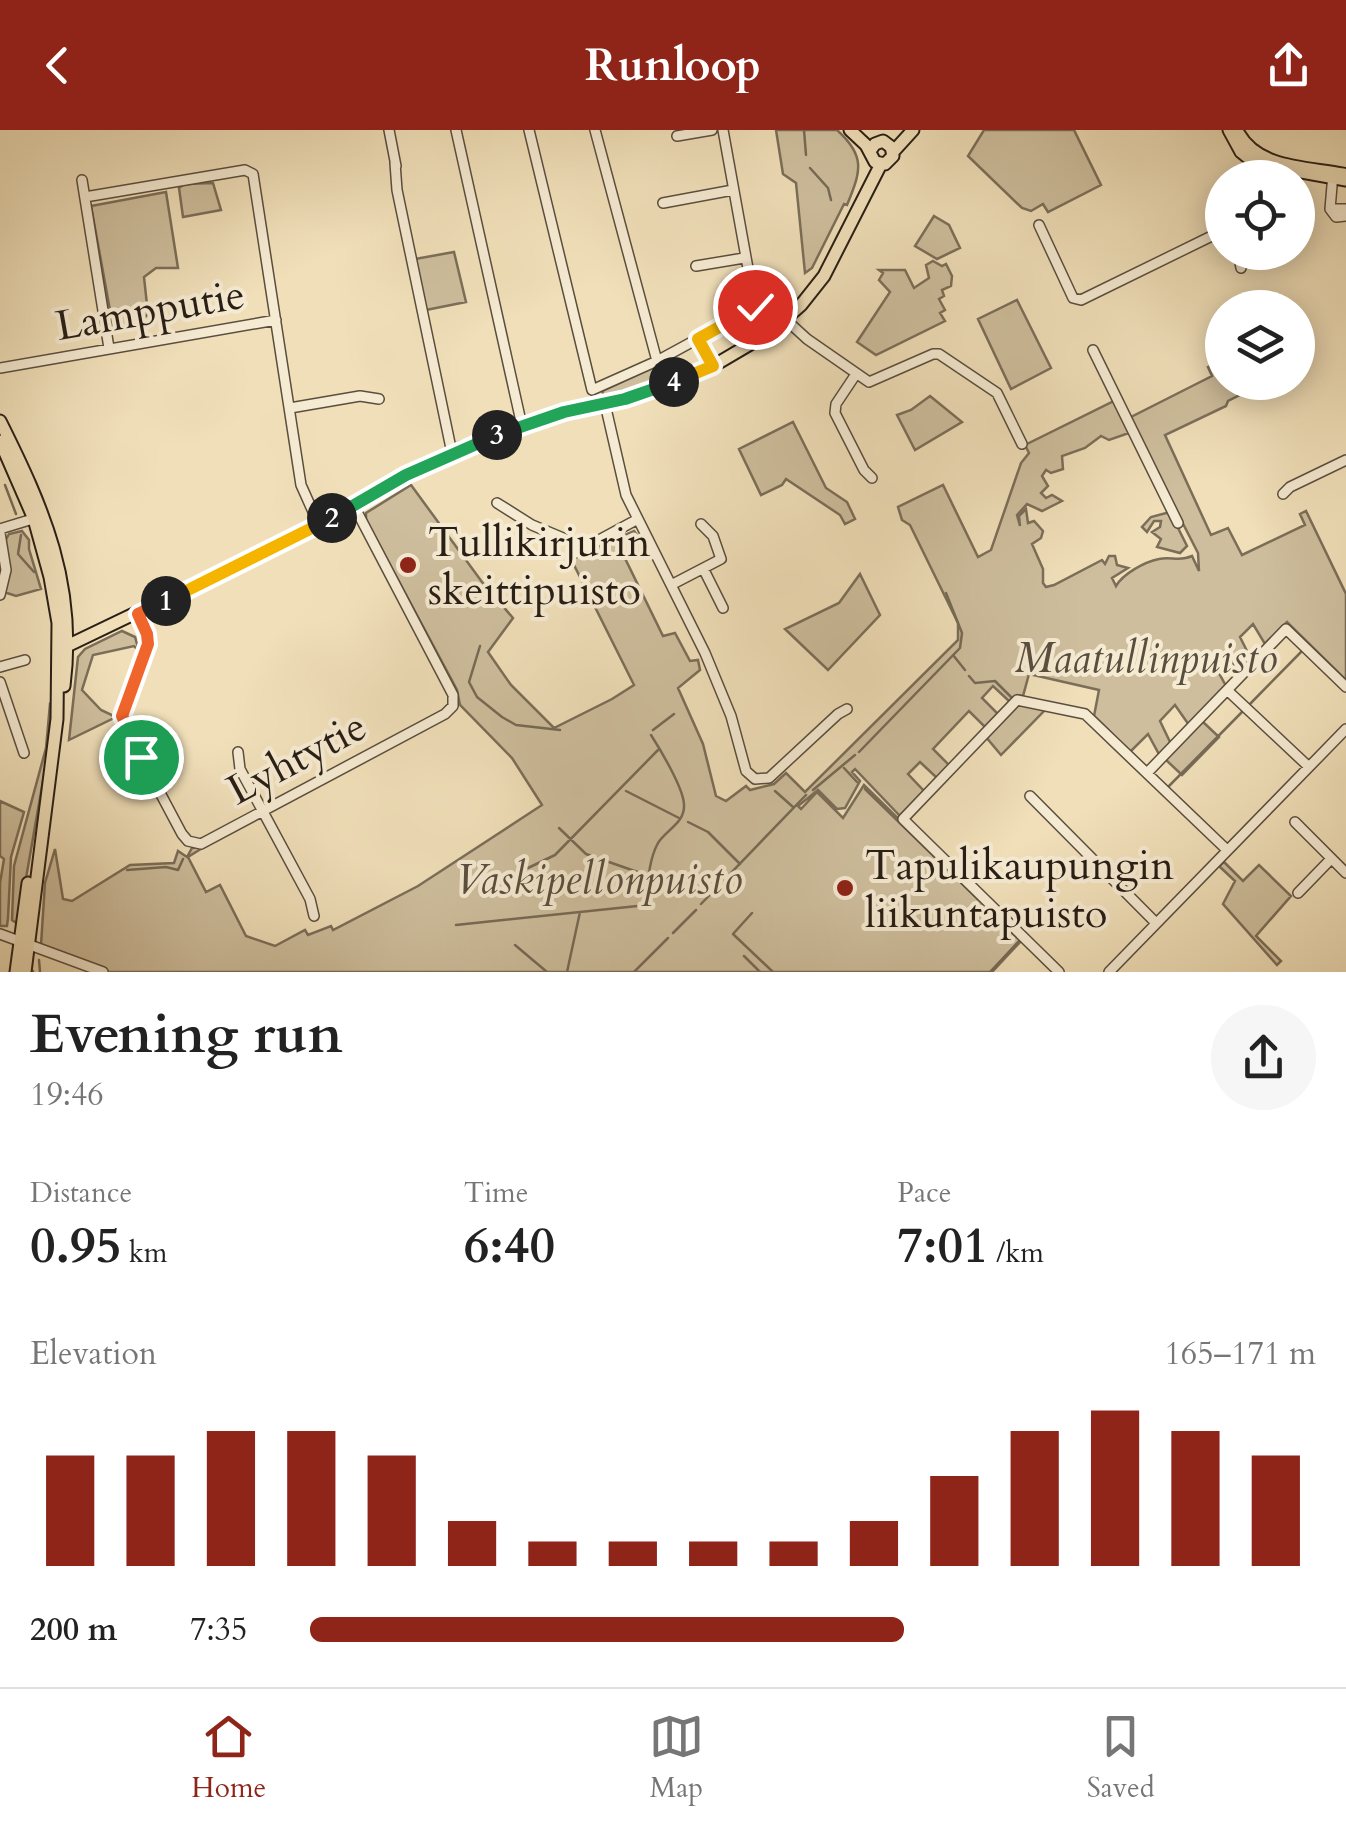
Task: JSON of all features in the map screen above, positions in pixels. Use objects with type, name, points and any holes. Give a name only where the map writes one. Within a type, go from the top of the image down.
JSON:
[{"type":"main road","points":[[850,130],[880,152]]},
{"type":"main road","points":[[860,130],[880,152]]},
{"type":"main road","points":[[1229,130],[1244,155],[1253,160]]},
{"type":"main road","points":[[1237,130],[1260,160]]},
{"type":"main road","points":[[64,640],[138,614],[320,525],[452,452],[546,418],[606,408],[713,366],[784,318],[827,271],[880,152],[912,131]]},
{"type":"main road","points":[[0,421],[62,576],[64,640],[62,704],[24,944],[16,972]]},
{"type":"main road","points":[[0,441],[39,517]]},
{"type":"main road","points":[[24,944],[24,972]]},
{"type":"street","points":[[389,130],[397,190],[452,452]]},
{"type":"street","points":[[456,130],[522,426]]},
{"type":"street","points":[[529,130],[592,390],[780,294]]},
{"type":"street","points":[[595,130],[657,360]]},
{"type":"street","points":[[677,136],[712,130]]},
{"type":"street","points":[[722,130],[755,307]]},
{"type":"street","points":[[85,197],[250,171],[276,320]]},
{"type":"street","points":[[82,180],[108,348]]},
{"type":"street","points":[[1337,180],[1340,189],[1346,191]]},
{"type":"street","points":[[1337,180],[1330,209],[1346,212]]},
{"type":"street","points":[[663,203],[733,190]]},
{"type":"street","points":[[1039,225],[1073,298],[1081,300],[1205,238]]},
{"type":"street","points":[[696,266],[744,258]]},
{"type":"street","points":[[784,318],[806,339],[873,382],[939,354],[997,393],[1022,444]]},
{"type":"street","name":"Lampputie","points":[[2,370],[276,320],[302,485],[320,525]]},
{"type":"street","points":[[698,339],[713,366]]},
{"type":"street","points":[[1093,350],[1178,523]]},
{"type":"street","points":[[856,374],[835,408],[864,470],[872,478]]},
{"type":"street","points":[[290,408],[360,396],[379,399]]},
{"type":"street","points":[[606,408],[620,476],[724,699],[750,776],[769,778],[847,709]]},
{"type":"street","points":[[1283,494],[1290,486],[1346,460]]},
{"type":"street","points":[[497,504],[582,546]]},
{"type":"street","name":"Lyhtytie","points":[[138,614],[148,644],[122,719],[182,834],[188,841],[201,844],[445,714],[453,706],[453,695],[354,506]]},
{"type":"street","points":[[0,595],[6,570],[0,531],[39,517]]},
{"type":"street","points":[[572,554],[638,519]]},
{"type":"street","points":[[671,585],[719,562],[721,555],[713,536],[702,524]]},
{"type":"street","points":[[704,570],[724,608]]},
{"type":"street","points":[[1147,773],[1286,629],[1346,687]]},
{"type":"street","points":[[0,667],[25,660]]},
{"type":"street","points":[[0,682],[24,754]]},
{"type":"street","points":[[1226,690],[1309,767]]},
{"type":"street","points":[[1060,972],[903,819],[1017,700],[1085,714],[1228,850]]},
{"type":"street","points":[[1109,972],[1346,729]]},
{"type":"street","points":[[238,752],[239,766],[310,898],[314,916]]},
{"type":"street","points":[[1030,796],[1156,923]]},
{"type":"street","points":[[1295,822],[1346,873]]},
{"type":"street","points":[[1298,893],[1332,859]]},
{"type":"street","points":[[0,934],[103,972]]},
{"type":"green space","points":[[776,130],[837,130],[857,156],[858,173],[847,205],[844,204],[812,268],[805,273],[796,183],[783,174]]},
{"type":"green space","points":[[984,130],[1074,130],[1101,185],[1048,212],[1043,204],[1031,211],[1022,208],[968,156]]},
{"type":"green space","points":[[213,183],[221,210],[183,217],[179,188],[184,184]]},
{"type":"green space","points":[[166,192],[178,268],[156,268],[144,277],[148,314],[134,329],[114,332],[91,206]]},
{"type":"green space","points":[[934,216],[949,225],[960,248],[937,259],[915,246]]},
{"type":"green space","points":[[454,252],[466,302],[426,310],[415,259]]},
{"type":"green space","points":[[933,261],[946,264],[952,276],[951,286],[942,290],[944,296],[939,299],[945,321],[876,355],[857,342],[890,292],[879,280],[883,273],[879,270],[905,270],[914,288],[929,278],[926,265]]},
{"type":"green space","points":[[1017,300],[1051,368],[1011,389],[978,319]]},
{"type":"green space","points":[[658,365],[664,377],[659,381],[604,396],[602,391]]},
{"type":"green space","points":[[1205,380],[1205,400],[1230,400],[1226,406],[1165,435],[1211,535],[1228,528],[1242,555],[1305,525],[1300,514],[1306,511],[1346,594],[1346,680],[1287,622],[1265,644],[1253,624],[1240,637],[1251,659],[1238,673],[1227,651],[1214,664],[1226,686],[1189,725],[1175,705],[1160,721],[1171,744],[1160,756],[1148,734],[1130,752],[1094,716],[1099,690],[1029,674],[1023,696],[1017,695],[1010,702],[993,686],[982,698],[998,714],[985,727],[969,711],[933,749],[949,765],[937,778],[920,762],[908,774],[924,791],[900,816],[855,769],[852,772],[860,781],[845,808],[837,809],[818,790],[798,806],[801,809],[817,792],[843,818],[864,785],[1022,940],[992,972],[109,972],[41,945],[45,883],[55,849],[63,899],[72,901],[130,865],[174,863],[178,851],[187,857],[192,848],[204,847],[188,857],[206,892],[220,885],[246,936],[275,946],[305,930],[308,935],[331,926],[333,930],[418,886],[542,805],[512,758],[460,705],[457,690],[366,520],[366,513],[411,485],[513,618],[488,652],[511,685],[554,728],[634,685],[571,559],[634,531],[638,536],[631,535],[619,546],[663,636],[675,633],[690,661],[698,660],[700,670],[678,688],[703,744],[716,796],[726,801],[746,786],[750,790],[774,784],[786,773],[805,792],[958,640],[958,623],[898,507],[943,485],[978,557],[991,550],[1021,463],[1029,453],[1025,445],[1114,401],[1129,433],[1109,440],[1101,436],[1085,448],[1062,456],[1063,469],[1051,473],[1046,470],[1042,476],[1048,486],[1041,493],[1062,501],[1042,511],[1027,504],[1017,515],[1020,526],[1019,516],[1026,509],[1028,523],[1034,521],[1043,531],[1032,544],[1043,569],[1043,583],[1046,587],[1054,585],[1102,560],[1105,564],[1109,556],[1115,556],[1117,565],[1128,568],[1112,578],[1116,586],[1134,569],[1159,559],[1192,556],[1199,571],[1198,553],[1129,418]]},
{"type":"green space","points":[[930,396],[962,422],[915,450],[897,415]]},
{"type":"green space","points":[[793,422],[826,488],[847,502],[855,519],[845,524],[840,515],[786,479],[761,495],[739,449]]},
{"type":"green space","points":[[1170,512],[1187,546],[1180,553],[1157,547],[1161,539],[1152,532],[1160,527],[1161,521],[1154,521],[1147,532],[1142,527],[1151,517]]},
{"type":"green space","points":[[22,531],[29,540],[41,589],[16,596],[4,592],[5,541],[9,534]]},
{"type":"green space","points":[[860,574],[880,615],[828,670],[785,629],[839,603]]},
{"type":"green space","points":[[122,631],[135,637],[139,651],[134,646],[93,655],[82,690],[101,710],[116,717],[69,740],[78,657],[85,649]]},
{"type":"green space","points":[[1019,703],[1046,709],[1001,755],[986,737]]},
{"type":"green space","points":[[50,704],[55,712],[18,924],[12,920],[14,866],[46,748]]},
{"type":"green space","points":[[1202,721],[1219,737],[1182,775],[1165,759]]},
{"type":"green space","points":[[0,801],[24,812],[11,857],[7,926],[0,926],[4,859],[0,856]]},
{"type":"green space","points":[[1224,862],[1243,881],[1259,865],[1291,896],[1256,936],[1281,961],[1277,965],[1223,904],[1235,881],[1219,866]]},
{"type":"waterway","points":[[804,130],[806,155]]},
{"type":"waterway","points":[[810,168],[828,188],[831,200]]},
{"type":"waterway","points":[[5,485],[16,514]]},
{"type":"waterway","points":[[21,535],[18,554],[34,572]]},
{"type":"waterway","points":[[859,752],[960,648],[962,633],[946,593]]},
{"type":"waterway","points":[[480,646],[469,682],[477,697],[516,725],[560,730]]},
{"type":"waterway","points":[[1248,706],[1301,652]]},
{"type":"waterway","points":[[953,655],[965,670]]},
{"type":"waterway","points":[[969,676],[975,683],[995,681],[1011,697]]},
{"type":"waterway","points":[[1169,786],[1242,712]]},
{"type":"waterway","points":[[653,730],[674,714]]},
{"type":"waterway","points":[[456,925],[647,905],[655,850],[681,817],[684,805],[676,780],[651,735]]},
{"type":"waterway","points":[[528,868],[555,855],[658,750]]},
{"type":"waterway","points":[[813,790],[855,755]]},
{"type":"waterway","points":[[844,768],[857,782]]},
{"type":"waterway","points":[[865,789],[978,899]]},
{"type":"waterway","points":[[626,791],[679,818]]},
{"type":"waterway","points":[[775,791],[793,807]]},
{"type":"waterway","points":[[701,904],[806,795]]},
{"type":"waterway","points":[[688,822],[708,832],[740,864]]},
{"type":"waterway","points":[[559,828],[586,854],[649,876]]},
{"type":"waterway","points":[[127,870],[178,870],[183,859]]},
{"type":"waterway","points":[[673,933],[696,910]]},
{"type":"waterway","points":[[567,972],[580,912]]},
{"type":"waterway","points":[[752,913],[733,934],[773,972]]},
{"type":"waterway","points":[[634,972],[668,938]]},
{"type":"waterway","points":[[990,972],[1020,940]]},
{"type":"waterway","points":[[515,945],[547,972]]},
{"type":"waterway","points":[[744,956],[760,972]]},
{"type":"waterway","points":[[39,960],[40,972]]},
{"type":"place","name":"Tullikirjurin skeittipuisto","points":[[408,565]]},
{"type":"place","name":"Tapulikaupungin liikuntapuisto","points":[[845,888]]},
{"type":"route","points":[[141,757],[122,716],[148,644],[138,614],[320,525],[461,448],[564,412],[662,388],[713,366],[698,339],[755,307]]},
{"type":"park label","name":"Maatullinpuisto","points":[[1146,657]]},
{"type":"park label","name":"Vaskipellonpuisto","points":[[599,878]]}]
